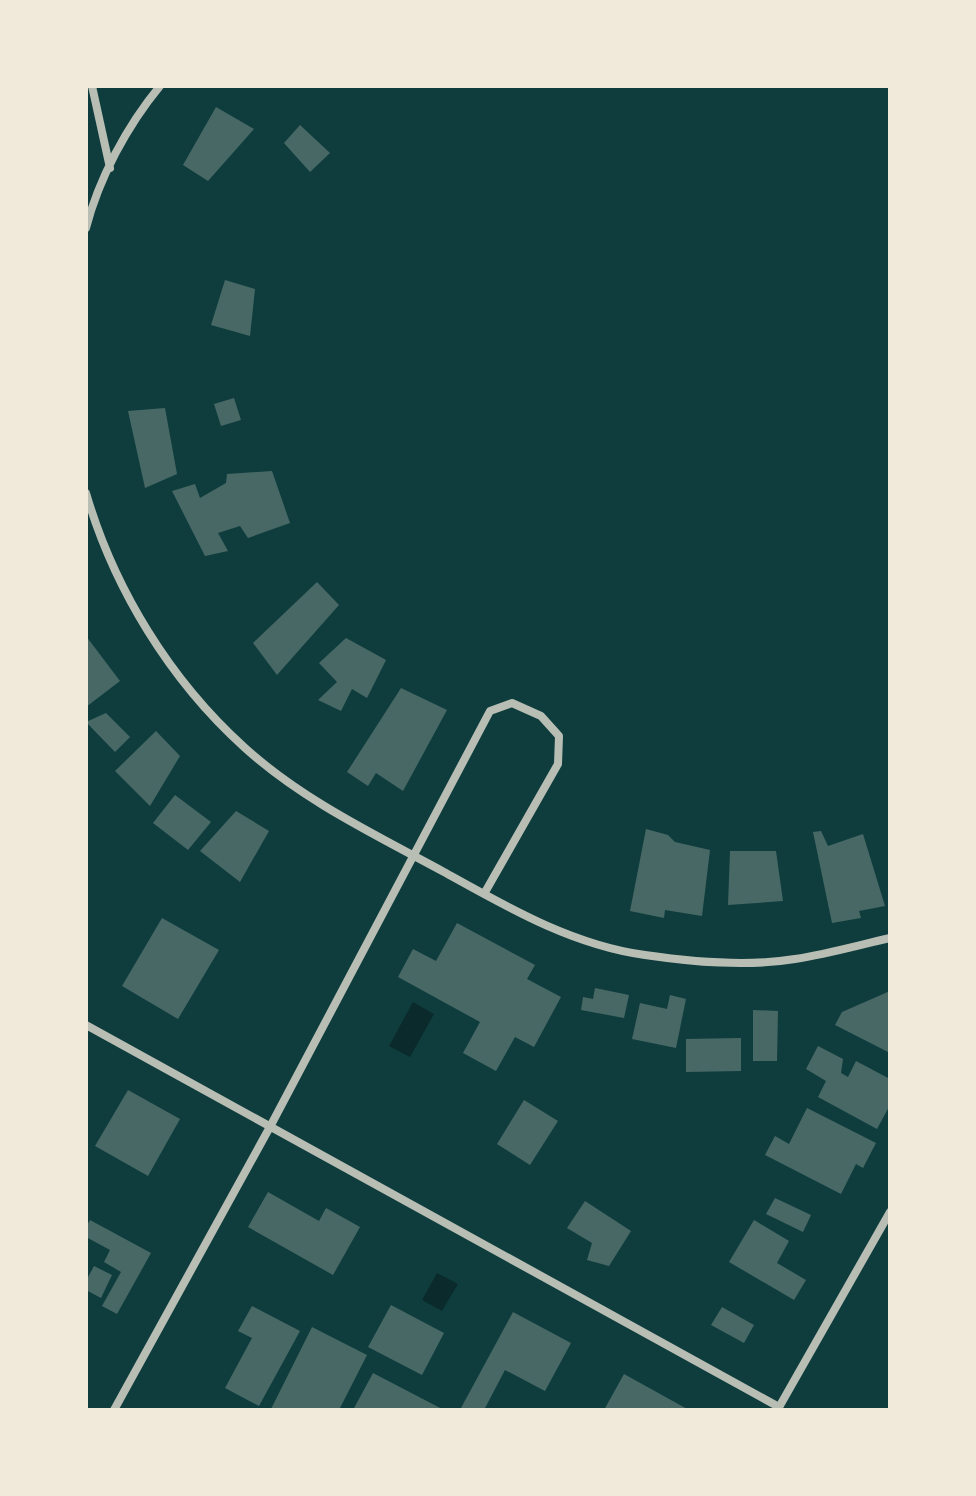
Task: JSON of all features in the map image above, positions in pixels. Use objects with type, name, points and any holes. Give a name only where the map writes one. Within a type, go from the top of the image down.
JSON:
[{"type":"street","points":[[92,86],[110,169]]},
{"type":"street","points":[[86,228],[132,124],[160,86]]},
{"type":"street","points":[[86,493],[132,605],[166,658],[205,708],[245,748],[283,777],[412,855],[549,927],[601,945],[643,955],[733,963],[794,959],[890,938]]},
{"type":"street","points":[[114,1410],[271,1125],[490,711],[512,703],[541,716],[559,736],[558,764],[484,894]]},
{"type":"street","points":[[86,1025],[778,1408],[890,1212]]},
{"type":"water","points":[[413,1002],[434,1014],[410,1057],[389,1046]]},
{"type":"water","points":[[437,1273],[458,1284],[442,1311],[422,1300]]},
{"type":"building","points":[[216,107],[254,129],[208,181],[183,165]]},
{"type":"building","points":[[300,125],[330,153],[310,172],[284,143]]},
{"type":"building","points":[[225,280],[255,289],[250,336],[211,325]]},
{"type":"building","points":[[234,398],[241,420],[221,426],[214,404]]},
{"type":"building","points":[[165,408],[177,474],[145,488],[128,411]]},
{"type":"building","points":[[272,471],[290,523],[248,538],[240,526],[218,533],[228,551],[205,556],[172,491],[195,484],[200,498],[226,483],[227,474]]},
{"type":"building","points":[[317,582],[339,605],[277,675],[253,643]]},
{"type":"building","points":[[86,636],[120,681],[86,707]]},
{"type":"building","points":[[346,638],[386,660],[367,698],[352,689],[341,711],[318,700],[337,682],[319,663]]},
{"type":"building","points":[[401,688],[447,710],[403,791],[376,773],[368,786],[347,772]]},
{"type":"building","points":[[106,713],[130,737],[115,752],[86,722]]},
{"type":"building","points":[[156,731],[180,756],[150,806],[115,771]]},
{"type":"building","points":[[175,795],[211,822],[188,850],[153,823]]},
{"type":"building","points":[[236,811],[269,831],[240,882],[200,851]]},
{"type":"building","points":[[646,829],[668,835],[675,842],[710,850],[702,916],[665,910],[664,918],[630,911]]},
{"type":"building","points":[[821,831],[828,846],[863,834],[885,906],[859,911],[861,918],[832,923],[813,832]]},
{"type":"building","points":[[730,851],[776,851],[783,901],[728,905]]},
{"type":"building","points":[[162,918],[219,950],[178,1019],[122,986]]},
{"type":"building","points":[[457,923],[535,965],[527,979],[561,997],[534,1047],[515,1037],[496,1071],[463,1053],[480,1022],[398,977],[413,949],[436,961]]},
{"type":"building","points":[[595,988],[629,995],[624,1018],[581,1010],[583,997],[593,999]]},
{"type":"building","points":[[890,991],[890,1053],[835,1025],[842,1012]]},
{"type":"building","points":[[670,995],[686,999],[676,1048],[632,1039],[640,1003],[667,1009]]},
{"type":"building","points":[[753,1010],[778,1011],[777,1061],[753,1061]]},
{"type":"building","points":[[741,1038],[741,1071],[686,1072],[686,1039]]},
{"type":"building","points":[[818,1046],[843,1059],[841,1073],[848,1077],[856,1061],[890,1079],[890,1105],[877,1129],[818,1097],[826,1081],[806,1069]]},
{"type":"building","points":[[128,1090],[180,1119],[148,1176],[95,1146]]},
{"type":"building","points":[[524,1100],[558,1121],[530,1165],[497,1144]]},
{"type":"building","points":[[807,1108],[876,1143],[863,1168],[856,1164],[841,1194],[765,1155],[775,1136],[789,1144]]},
{"type":"building","points":[[268,1192],[319,1221],[326,1208],[360,1227],[333,1275],[248,1227]]},
{"type":"building","points":[[775,1198],[811,1215],[803,1232],[766,1214]]},
{"type":"building","points":[[585,1201],[631,1231],[609,1266],[587,1260],[592,1243],[567,1228]]},
{"type":"building","points":[[90,1220],[151,1253],[117,1314],[102,1306],[121,1272],[104,1262],[110,1250],[86,1237]]},
{"type":"building","points":[[754,1220],[789,1241],[777,1263],[806,1280],[794,1300],[729,1262]]},
{"type":"building","points":[[94,1266],[112,1275],[101,1298],[86,1290],[86,1281]]},
{"type":"building","points":[[391,1305],[444,1333],[422,1375],[368,1347]]},
{"type":"building","points":[[252,1306],[300,1331],[259,1406],[225,1388],[252,1338],[238,1331]]},
{"type":"building","points":[[722,1307],[754,1325],[744,1343],[711,1325]]},
{"type":"building","points":[[513,1312],[571,1343],[545,1391],[505,1370],[484,1410],[461,1408]]},
{"type":"building","points":[[312,1327],[367,1355],[339,1410],[273,1410],[271,1409]]},
{"type":"building","points":[[373,1373],[444,1410],[353,1410]]},
{"type":"building","points":[[624,1374],[689,1410],[604,1410]]}]
